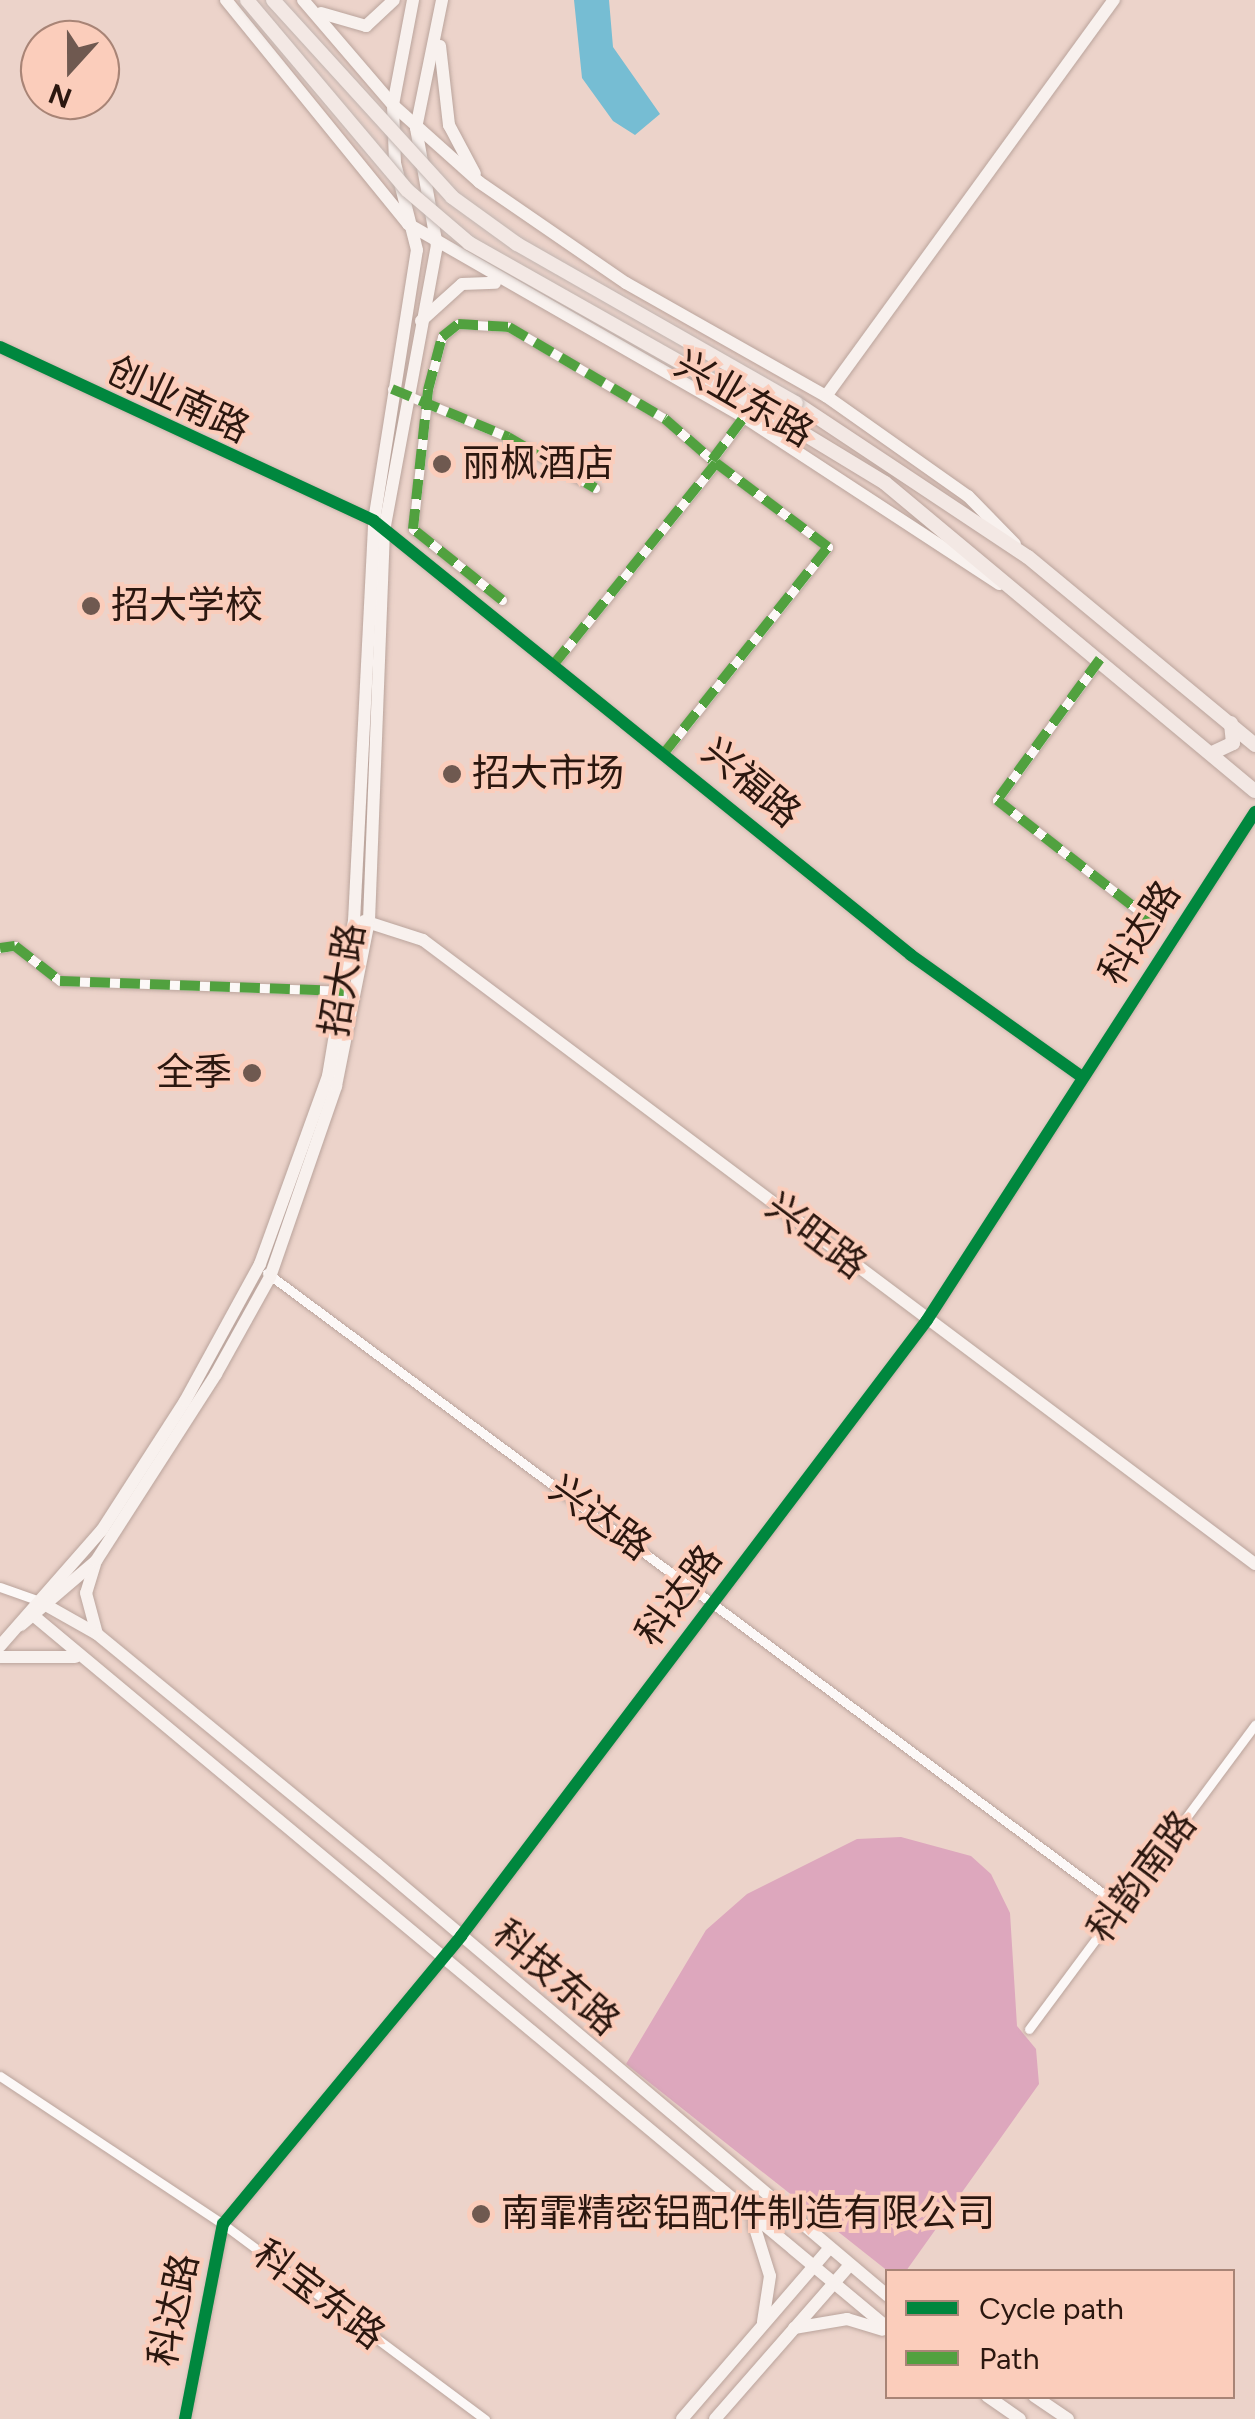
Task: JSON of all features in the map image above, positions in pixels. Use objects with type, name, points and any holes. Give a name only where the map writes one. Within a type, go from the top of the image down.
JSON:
[{"type":"main road","points":[[226,0],[408,224],[507,286],[744,417],[1044,611]]},
{"type":"main road","name":"兴业东路","points":[[247,0],[406,190],[469,243],[784,421],[885,483],[1044,611],[1255,790]]},
{"type":"main road","points":[[273,0],[452,197],[517,244],[796,403],[1028,557],[1255,744]]},
{"type":"main road","points":[[303,0],[393,105],[479,182],[626,283],[826,396],[968,496],[1028,557]]},
{"type":"main road","points":[[303,0],[336,24],[366,26],[394,0]]},
{"type":"main road","name":"招大路","points":[[0,1646],[96,1561],[270,1277],[336,1086],[362,921],[380,526],[416,250],[408,224],[393,105],[413,0]]},
{"type":"main road","points":[[826,396],[1114,0]]},
{"type":"main road","points":[[436,242],[416,128],[442,7]]},
{"type":"main road","points":[[442,7],[449,125],[479,182]]},
{"type":"main road","name":"招大路","points":[[399,391],[436,242]]},
{"type":"main road","points":[[414,342],[423,316],[451,290],[484,280],[507,286]]},
{"type":"main road","points":[[1211,752],[1232,743],[1231,723]]},
{"type":"main road","name":"招大路","points":[[44,1604],[102,1530],[260,1264],[328,1076],[362,921]]},
{"type":"main road","name":"兴旺路","points":[[362,921],[423,940],[928,1320],[1093,1434],[1255,1564]]},
{"type":"main road","points":[[96,1561],[86,1593],[97,1634]]},
{"type":"main road","name":"科技东路","points":[[44,1604],[97,1634],[461,1936],[847,2268],[885,2294]]},
{"type":"main road","points":[[33,1615],[74,1656],[446,1954],[754,2222],[885,2328]]},
{"type":"main road","points":[[0,1657],[74,1656]]},
{"type":"main road","points":[[754,2222],[770,2276],[762,2325]]},
{"type":"main road","points":[[682,2419],[827,2251]]},
{"type":"main road","points":[[715,2419],[847,2268]]},
{"type":"main road","points":[[792,2328],[847,2319],[885,2329]]},
{"type":"main road","points":[[991,2399],[1020,2419]]},
{"type":"main road","points":[[1038,2399],[1068,2419]]},
{"type":"street","points":[[502,600],[413,529],[426,402],[442,336],[488,320],[639,402],[828,547],[666,752]]},
{"type":"street","name":"创业南路","points":[[0,347],[380,526]]},
{"type":"street","points":[[399,391],[595,488]]},
{"type":"street","points":[[554,664],[714,462],[744,417]]},
{"type":"street","name":"兴福路","points":[[380,526],[666,752],[911,955],[1082,1077]]},
{"type":"street","points":[[1100,659],[998,800],[1157,926]]},
{"type":"street","name":"科达路","points":[[186,2419],[224,2224],[461,1936],[928,1320],[1255,812]]},
{"type":"street","points":[[0,948],[15,946],[60,980],[344,990]]},
{"type":"street","name":"兴达路","points":[[260,1264],[270,1277],[713,1600],[1120,1906]]},
{"type":"street","points":[[0,1587],[44,1604]]},
{"type":"street","points":[[20,1597],[33,1615]]},
{"type":"street","name":"科韵南路","points":[[1029,2029],[1255,1725]]},
{"type":"street","name":"科宝东路","points":[[0,2076],[224,2224],[486,2419]]},
{"type":"shaded area","points":[[901,1837],[971,1856],[991,1874],[1010,1913],[1017,2026],[1036,2049],[1039,2084],[907,2269],[885,2269],[626,2064],[706,1930],[747,1894],[857,1839]]},
{"type":"water","points":[[574,0],[609,0],[613,47],[660,114],[635,135],[613,121],[582,78]]},
{"type":"marked path","points":[[502,600],[413,529],[428,390],[442,337],[458,324],[509,327],[665,419],[712,460]]},
{"type":"marked path","points":[[392,389],[508,437],[595,488]]},
{"type":"marked path","points":[[665,752],[828,547],[712,460],[744,417]]},
{"type":"marked path","points":[[554,664],[716,463]]},
{"type":"marked path","points":[[1100,659],[997,800],[1157,925]]},
{"type":"marked path","points":[[0,948],[15,946],[60,981],[344,991]]},
{"type":"cycle path","points":[[0,347],[374,521],[911,955],[1082,1077]]},
{"type":"cycle path","points":[[185,2419],[223,2224],[461,1936],[927,1320],[1255,812]]},
{"type":"place","name":"丽枫酒店","points":[[442,464]]},
{"type":"place","name":"招大学校","points":[[91,606]]},
{"type":"place","name":"招大市场","points":[[452,774]]},
{"type":"place","name":"全季","points":[[252,1073]]},
{"type":"place","name":"南霏精密铝配件制造有限公司","points":[[481,2214]]}]
